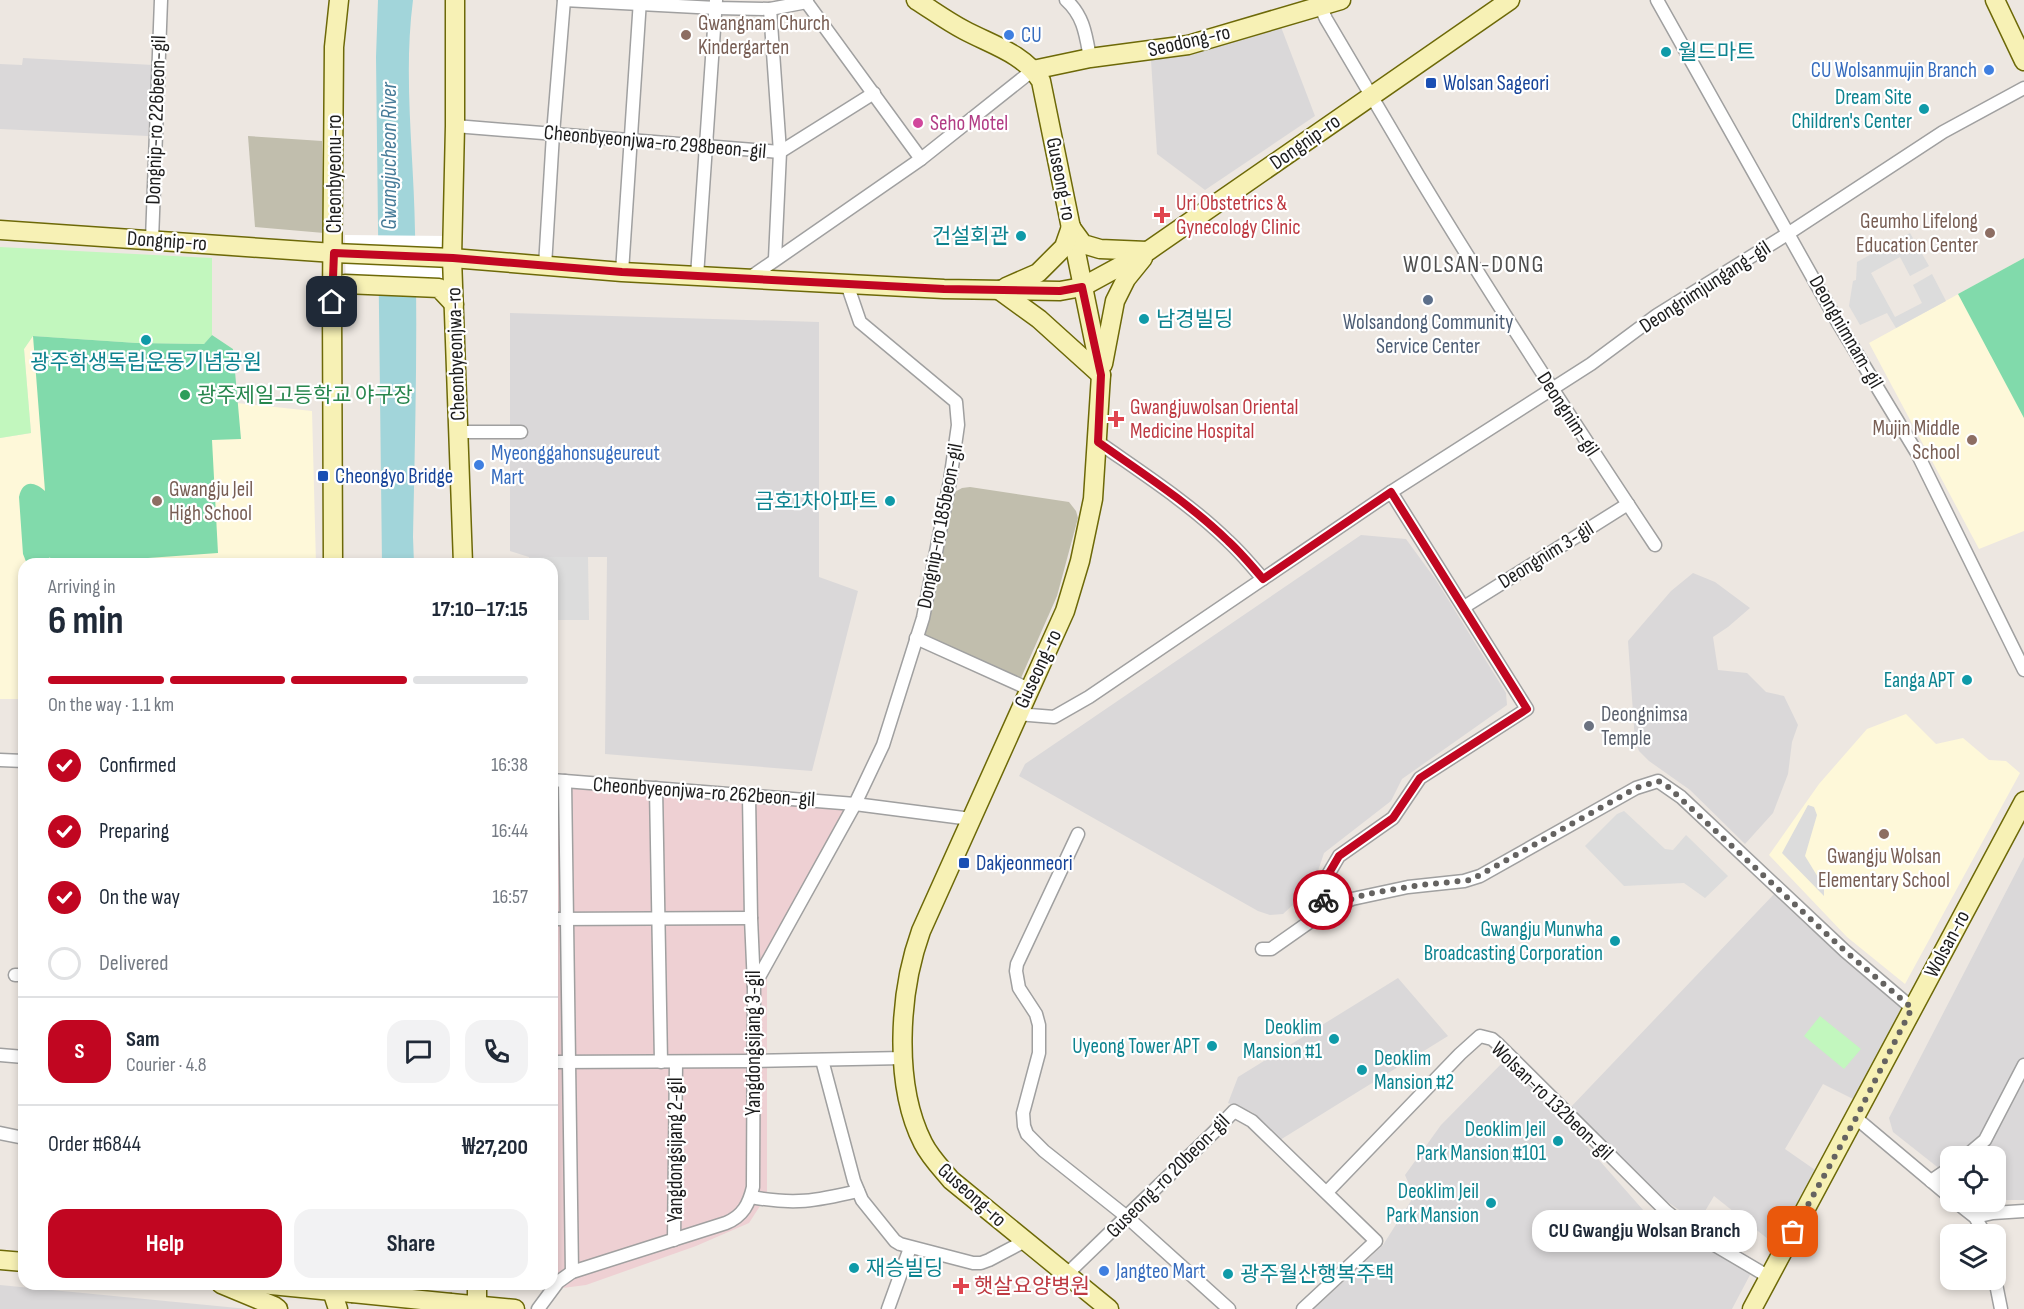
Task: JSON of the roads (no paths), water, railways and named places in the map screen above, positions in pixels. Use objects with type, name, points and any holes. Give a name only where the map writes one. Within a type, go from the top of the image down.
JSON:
[{"type":"street","name":"Dongnip-ro 226beon-gil","points":[[152,240],[161,0]]},
{"type":"street","name":"Cheonbyeonu-ro","points":[[333,558],[339,253],[334,47],[339,0]]},
{"type":"street","name":"Cheonbyeonjwa-ro","points":[[455,0],[456,126],[447,258],[454,304],[463,558]]},
{"type":"street","points":[[545,266],[564,0],[716,4],[770,9],[806,1],[921,159]]},
{"type":"street","points":[[748,279],[921,159],[1033,70],[1019,58],[962,29],[916,0]]},
{"type":"street","points":[[1066,0],[1080,15],[1085,27],[1090,58]]},
{"type":"street","name":"Seodong-ro","points":[[1033,70],[1090,58],[1188,45],[1319,3],[1341,0]]},
{"type":"street","name":"Dongnip-ro","points":[[447,258],[622,272],[847,284],[1060,291],[1082,287],[1148,251],[1510,0]]},
{"type":"street","name":"Deongnimnam-gil","points":[[1657,0],[1837,321],[1917,453],[2024,670]]},
{"type":"street","points":[[1995,0],[2024,61]]},
{"type":"street","points":[[622,272],[640,1]]},
{"type":"street","name":"Deongnim-gil","points":[[1319,3],[1423,184],[1551,388],[1655,545]]},
{"type":"street","points":[[697,276],[716,4]]},
{"type":"street","points":[[770,9],[780,152],[775,259]]},
{"type":"street","name":"Guseong-ro","points":[[1033,70],[1041,81],[1045,97],[1101,375],[1094,499],[1080,561],[1065,612],[1017,714],[921,931],[912,957],[903,1015],[904,1058],[913,1118],[923,1144],[951,1180],[1109,1309]]},
{"type":"street","name":"Deongnimjungang-gil","points":[[1017,714],[1054,717],[1089,697],[1391,492],[1591,364],[1657,315],[1789,233],[1943,132],[2024,88]]},
{"type":"street","name":"Cheonbyeonjwa-ro 298beon-gil","points":[[456,126],[780,152],[874,93]]},
{"type":"street","points":[[1071,227],[1083,244],[1100,249],[1148,251]]},
{"type":"street","points":[[999,290],[1038,273],[1064,247],[1071,227]]},
{"type":"street","name":"Dongnip-ro","points":[[0,230],[339,253]]},
{"type":"street","points":[[1101,375],[1115,301],[1126,279],[1148,251]]},
{"type":"street","points":[[339,253],[447,258]]},
{"type":"street","name":"Dongnip-ro 185beon-gil","points":[[754,986],[855,804],[883,745],[923,618],[950,481],[958,425],[958,406],[951,397],[860,322],[847,284]]},
{"type":"street","points":[[338,289],[439,288],[454,304]]},
{"type":"street","points":[[999,290],[1039,319],[1101,375]]},
{"type":"street","points":[[458,432],[521,432]]},
{"type":"street","points":[[1098,442],[1201,518],[1228,541],[1263,579]]},
{"type":"street","points":[[1318,916],[1329,873],[1339,856],[1393,818],[1420,778],[1527,709],[1391,492]]},
{"type":"street","name":"Deongnim 3-gil","points":[[1464,607],[1628,504]]},
{"type":"street","points":[[916,638],[1029,689]]},
{"type":"street","points":[[0,760],[18,761]]},
{"type":"street","name":"Cheonbyeonjwa-ro 262beon-gil","points":[[558,780],[855,804],[971,819]]},
{"type":"street","points":[[558,1282],[572,1272],[565,781]]},
{"type":"street","points":[[1262,949],[1270,950],[1318,916],[1344,902],[1367,894],[1420,885],[1471,880],[1636,788],[1658,781],[1681,797],[1845,951],[1912,1008]]},
{"type":"street","name":"Yangdongsijang 2-gil","points":[[656,788],[661,1062]]},
{"type":"street","name":"Yangdongsijang 3-gil","points":[[749,796],[754,986],[753,1187],[751,1197]]},
{"type":"street","name":"Wolsan-ro","points":[[1752,1309],[2024,801]]},
{"type":"street","points":[[1078,834],[1017,964],[1019,988],[1038,1018],[1039,1025],[1039,1053],[1023,1113],[1024,1126],[1030,1138],[1044,1151],[1128,1217],[1229,1309]]},
{"type":"street","points":[[558,919],[751,918]]},
{"type":"street","points":[[1845,951],[1847,937]]},
{"type":"street","name":"Wolsan-ro 132beon-gil","points":[[1327,1192],[1480,1036],[1492,1039],[1499,1045],[1666,1211],[1690,1231],[1769,1277]]},
{"type":"street","points":[[0,1055],[18,1056]]},
{"type":"street","points":[[558,1062],[904,1058]]},
{"type":"street","points":[[822,1060],[854,1181],[867,1207],[894,1241],[910,1248],[973,1263],[989,1260],[1025,1241]]},
{"type":"street","name":"Yangdongsijang 2-gil","points":[[572,1272],[674,1239],[676,1062]]},
{"type":"street","points":[[1978,1146],[1985,1140],[2024,1065]]},
{"type":"street","name":"Guseong-ro 20beon-gil","points":[[1066,1275],[1128,1217],[1234,1111],[1252,1121],[1376,1241],[1303,1309]]},
{"type":"street","points":[[1856,1118],[1940,1188]]},
{"type":"street","points":[[0,1133],[18,1137]]},
{"type":"street","points":[[1932,1181],[1940,1175]]},
{"type":"street","points":[[674,1239],[738,1218],[751,1197],[793,1203],[812,1202],[858,1191]]},
{"type":"street","points":[[1976,1217],[1993,1213],[2024,1211]]},
{"type":"street","points":[[1969,1212],[1980,1224]]},
{"type":"street","points":[[888,1309],[910,1248]]},
{"type":"street","points":[[0,1260],[18,1262]]},
{"type":"street","points":[[235,1290],[278,1309]]},
{"type":"street","points":[[330,1309],[332,1290]]},
{"type":"street","points":[[333,1290],[338,1309]]},
{"type":"street","points":[[342,1290],[477,1307],[515,1309]]},
{"type":"street","points":[[477,1290],[477,1307]]},
{"type":"street","points":[[538,1309],[552,1290]]},
{"type":"street","points":[[1997,1290],[2001,1309]]},
{"type":"water","name":"Gwangjucheon River","points":[[378,0],[413,0],[409,87],[416,270],[414,558],[382,558],[376,57]]},
{"type":"place","name":"Gwangnam Church Kindergarten","points":[[686,35]]},
{"type":"place","name":"CU","points":[[1009,35]]},
{"type":"place","name":"월드마트","points":[[1666,52]]},
{"type":"place","name":"CU Wolsanmujin Branch","points":[[1989,70]]},
{"type":"place","name":"Wolsan Sageori","points":[[1431,83]]},
{"type":"place","name":"Dream Site Children's Center","points":[[1924,109]]},
{"type":"place","name":"Seho Motel","points":[[918,123]]},
{"type":"place","name":"Uri Obstetrics & Gynecology Clinic","points":[[1162,215]]},
{"type":"place","name":"Geumho Lifelong Education Center","points":[[1990,233]]},
{"type":"place","name":"건설회관","points":[[1021,236]]},
{"type":"place","name":"Wolsandong Community Service Center","points":[[1428,300]]},
{"type":"place","name":"남경빌딩","points":[[1144,319]]},
{"type":"place","name":"광주학생독립운동기념공원","points":[[146,340]]},
{"type":"place","name":"광주제일고등학교 야구장","points":[[185,395]]},
{"type":"place","name":"Gwangjuwolsan Oriental Medicine Hospital","points":[[1116,419]]},
{"type":"place","name":"Mujin Middle School","points":[[1972,440]]},
{"type":"place","name":"Myeonggahonsugeureut Mart","points":[[479,465]]},
{"type":"place","name":"Cheongyo Bridge","points":[[323,476]]},
{"type":"place","name":"Gwangju Jeil High School","points":[[157,501]]},
{"type":"place","name":"금호1차아파트","points":[[890,501]]},
{"type":"place","name":"Eanga APT","points":[[1967,680]]},
{"type":"place","name":"Deongnimsa Temple","points":[[1589,726]]},
{"type":"place","name":"Gwangju Wolsan Elementary School","points":[[1884,834]]},
{"type":"place","name":"Dakjeonmeori","points":[[964,863]]},
{"type":"place","name":"Gwangju Munwha Broadcasting Corporation","points":[[1615,941]]},
{"type":"place","name":"Deoklim Mansion #1","points":[[1334,1039]]},
{"type":"place","name":"Uyeong Tower APT","points":[[1212,1046]]},
{"type":"place","name":"Deoklim Mansion #2","points":[[1362,1070]]},
{"type":"place","name":"Deoklim Jeil Park Mansion #101","points":[[1558,1141]]},
{"type":"place","name":"Deoklim Jeil Park Mansion","points":[[1491,1203]]},
{"type":"place","name":"CU Gwangju Wolsan Branch","points":[[1793,1232]]},
{"type":"place","name":"재승빌딩","points":[[854,1268]]},
{"type":"place","name":"Jangteo Mart","points":[[1104,1271]]},
{"type":"place","name":"광주월산행복주택","points":[[1228,1274]]},
{"type":"place","name":"햇살요양병원","points":[[961,1286]]},
{"type":"district","name":"WOLSAN-DONG","points":[[1474,264]]}]
